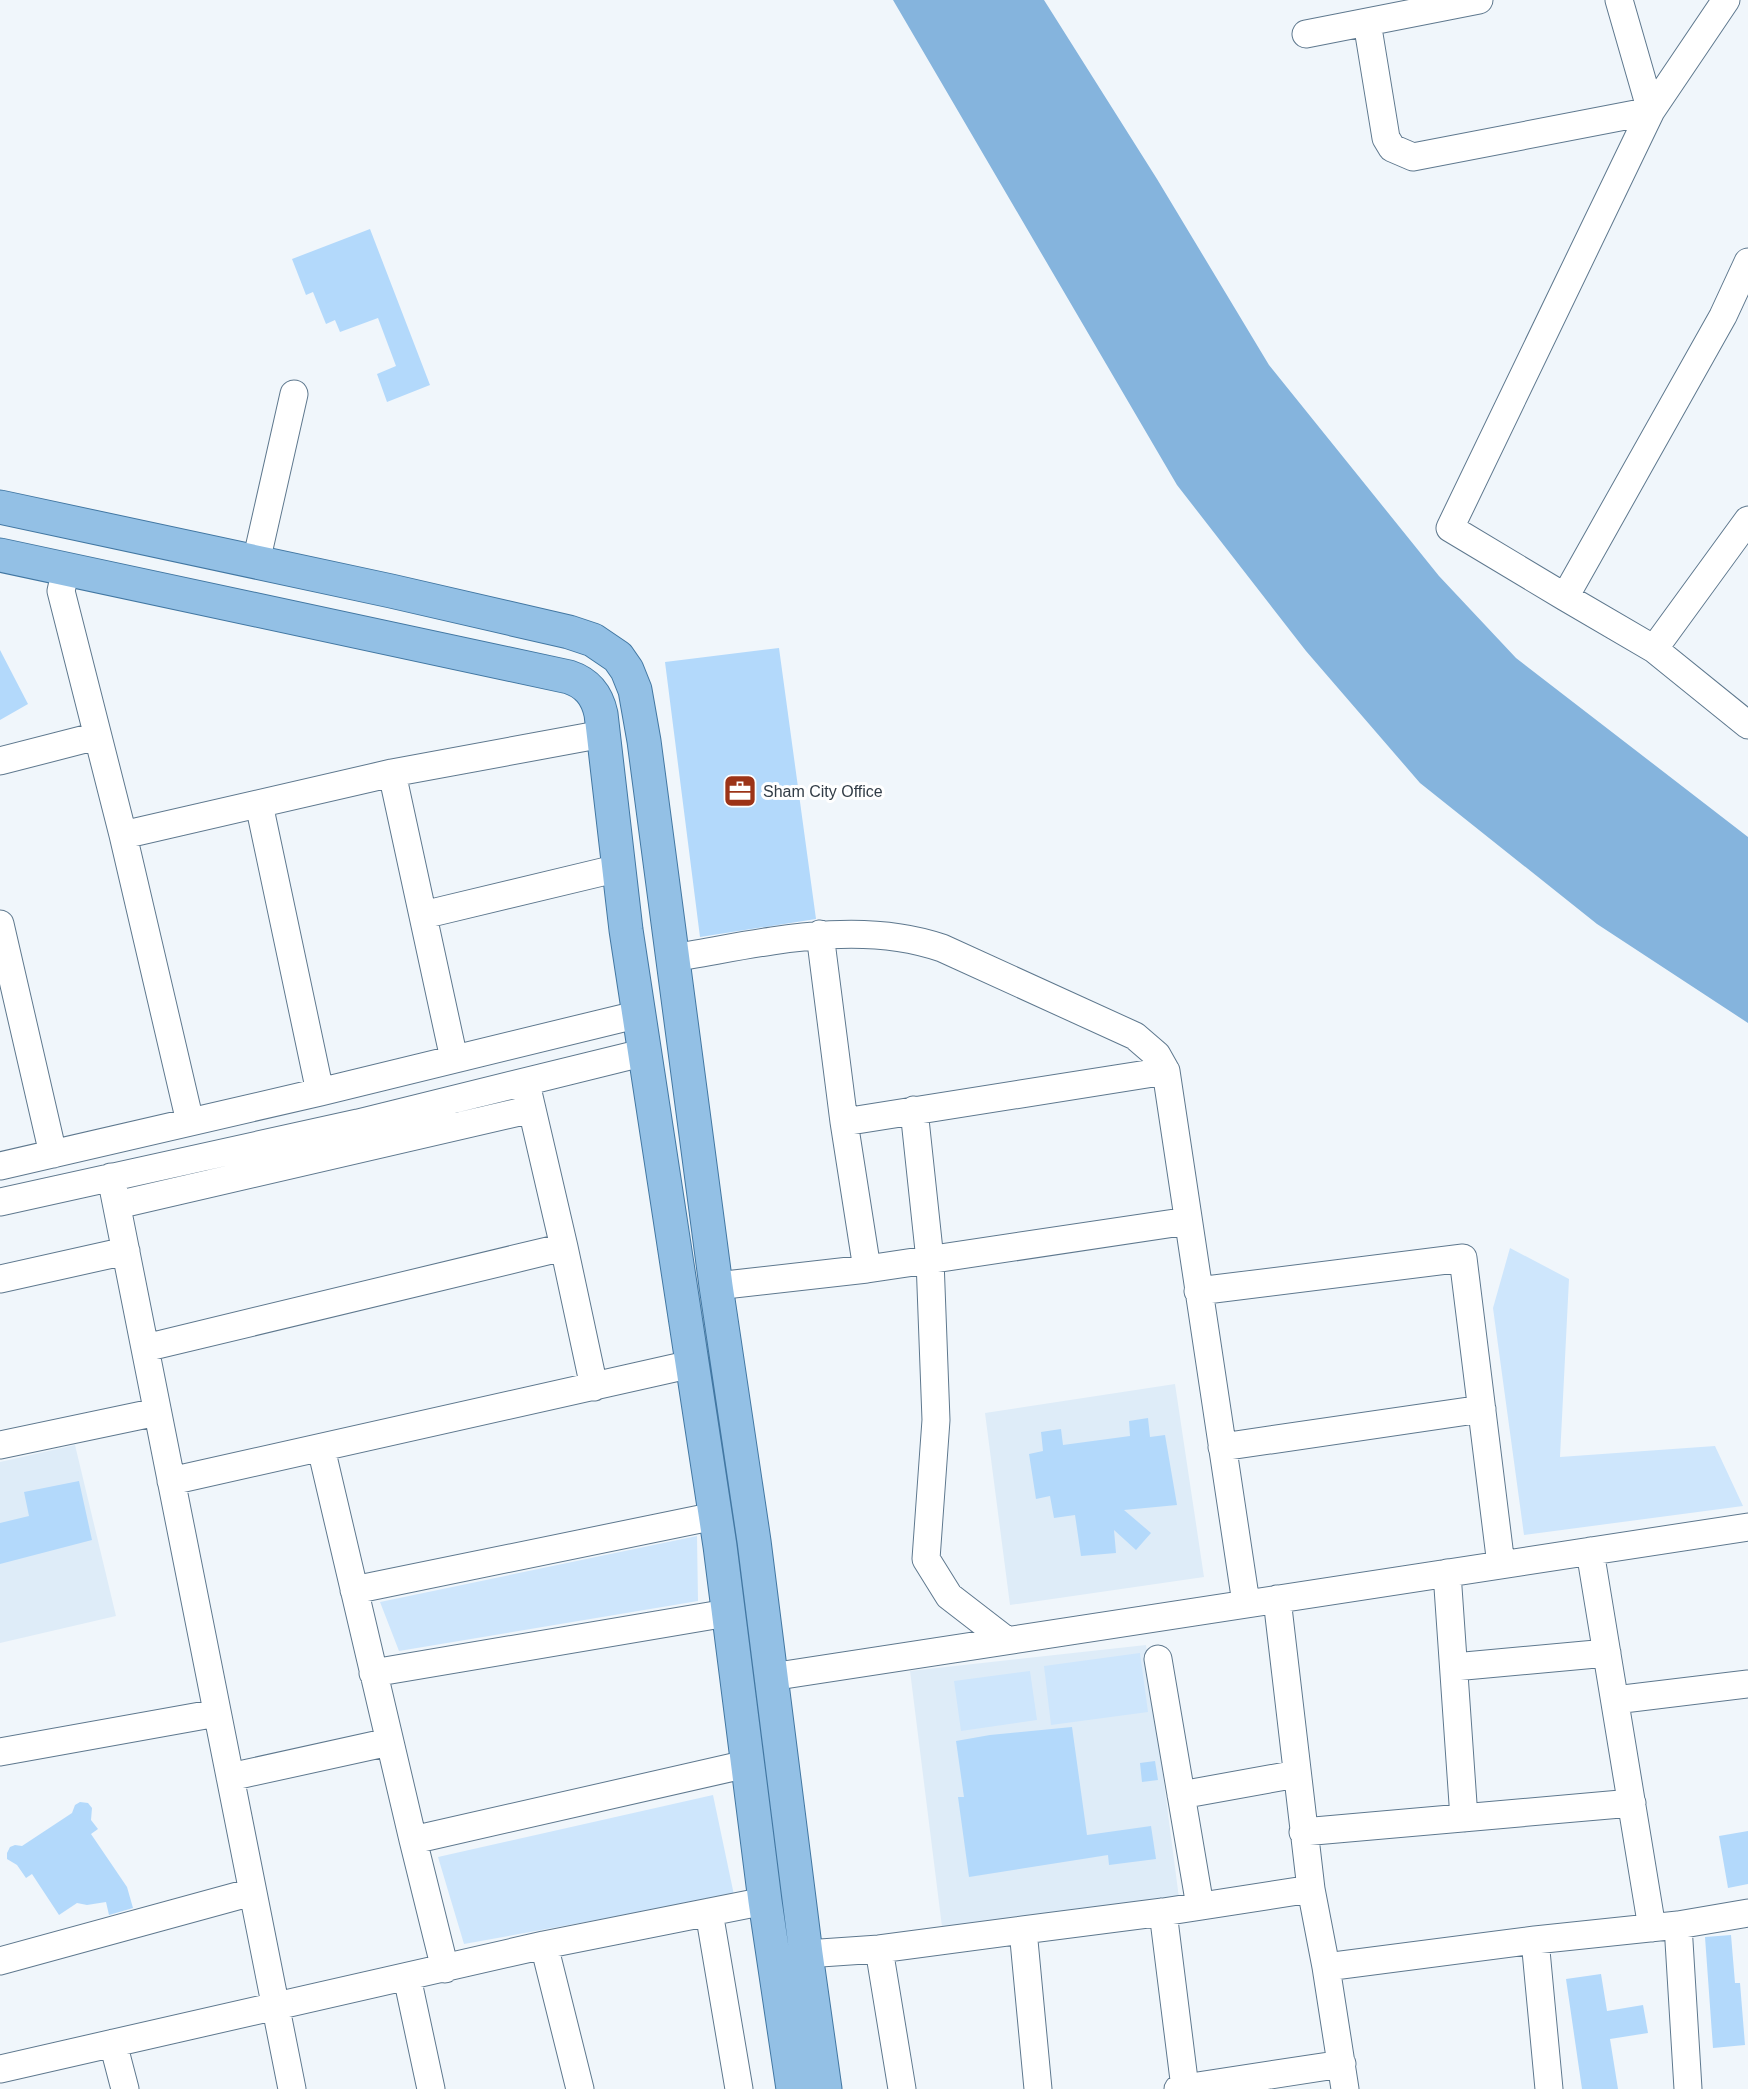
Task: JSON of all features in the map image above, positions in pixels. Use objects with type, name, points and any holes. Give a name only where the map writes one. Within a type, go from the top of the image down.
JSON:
[{"type":"main road","points":[[0,507],[569,632],[602,644],[618,657],[631,678],[638,705],[716,1286],[754,1541],[825,2089]]},
{"type":"main road","points":[[0,555],[569,677],[582,682],[595,695],[603,734],[627,930],[717,1531],[765,1901],[793,2089]]},
{"type":"main road","points":[[627,930],[638,919],[653,919],[667,923]]},
{"type":"main road","points":[[717,1531],[731,1551],[744,1549],[754,1541]]},
{"type":"street","points":[[1306,34],[1367,22],[1432,4],[1479,0]]},
{"type":"street","points":[[1619,0],[1651,111]]},
{"type":"street","points":[[1724,1],[1651,111],[1450,528],[1654,649],[1748,725]]},
{"type":"street","points":[[1367,22],[1386,138],[1392,148],[1413,157],[1651,111]]},
{"type":"street","points":[[1565,597],[1723,316],[1748,262]]},
{"type":"street","points":[[256,562],[294,394]]},
{"type":"street","points":[[1654,649],[1748,520]]},
{"type":"street","points":[[66,569],[61,591],[123,835],[190,1122]]},
{"type":"street","points":[[123,835],[392,773],[603,734]]},
{"type":"street","points":[[0,761],[97,736]]},
{"type":"street","points":[[392,773],[454,1059]]},
{"type":"street","points":[[258,804],[320,1092]]},
{"type":"street","points":[[423,915],[619,868]]},
{"type":"street","points":[[0,924],[53,1154]]},
{"type":"street","points":[[820,934],[844,1122],[867,1269]]},
{"type":"street","points":[[672,958],[820,934],[898,936],[920,940],[1135,1036],[1157,1055],[1166,1071],[1246,1604]]},
{"type":"street","points":[[0,1166],[320,1092],[640,1014]]},
{"type":"street","points":[[0,1202],[358,1123],[646,1052]]},
{"type":"street","points":[[844,1122],[1166,1071]]},
{"type":"street","points":[[525,1082],[594,1386]]},
{"type":"street","points":[[117,1205],[532,1109]]},
{"type":"street","points":[[914,1110],[930,1260],[936,1420],[926,1560],[949,1596],[1006,1640]]},
{"type":"street","points":[[111,1177],[292,2089]]},
{"type":"street","points":[[716,1286],[867,1269],[1188,1221]]},
{"type":"street","points":[[145,1348],[564,1247]]},
{"type":"street","points":[[0,1279],[126,1251]]},
{"type":"street","points":[[1198,1291],[1463,1258],[1501,1565]]},
{"type":"street","points":[[171,1481],[692,1364]]},
{"type":"street","points":[[1222,1447],[1482,1409]]},
{"type":"street","points":[[0,1446],[158,1412]]},
{"type":"street","points":[[321,1448],[389,1742],[445,1969]]},
{"type":"street","points":[[771,1677],[1748,1527]]},
{"type":"street","points":[[354,1590],[717,1531]]},
{"type":"street","points":[[1590,1551],[1652,1928]]},
{"type":"street","points":[[1447,1573],[1464,1818]]},
{"type":"street","points":[[1163,1912],[1181,2089],[1344,2076],[1303,1832],[1278,1599]]},
{"type":"street","points":[[373,1673],[727,1613]]},
{"type":"street","points":[[1454,1667],[1607,1653]]},
{"type":"street","points":[[1158,1659],[1200,1906]]},
{"type":"street","points":[[1615,1700],[1748,1684]]},
{"type":"street","points":[[0,1752],[217,1713]]},
{"type":"street","points":[[230,1777],[389,1742]]},
{"type":"street","points":[[413,1840],[747,1764]]},
{"type":"street","points":[[1181,1795],[1297,1774]]},
{"type":"street","points":[[1303,1832],[1632,1803]]},
{"type":"street","points":[[806,1954],[879,1948],[1163,1912],[1311,1889]]},
{"type":"street","points":[[0,1961],[252,1892]]},
{"type":"street","points":[[0,2069],[544,1945],[765,1901]]},
{"type":"street","points":[[709,1912],[739,2089]]},
{"type":"street","points":[[1326,1967],[1535,1940],[1678,1925],[1748,1913]]},
{"type":"street","points":[[1678,1925],[1688,2089]]},
{"type":"street","points":[[1023,1930],[1038,2089]]},
{"type":"street","points":[[1535,1940],[1549,2089]]},
{"type":"street","points":[[544,1945],[580,2089]]},
{"type":"street","points":[[879,1948],[902,2089]]},
{"type":"street","points":[[407,1977],[431,2089]]},
{"type":"street","points":[[113,2043],[124,2089]]},
{"type":"shaded area","points":[[1510,1248],[1569,1279],[1560,1457],[1715,1446],[1743,1506],[1524,1535],[1493,1308]]},
{"type":"shaded area","points":[[1175,1384],[1204,1577],[1010,1605],[985,1413]]},
{"type":"shaded area","points":[[75,1445],[116,1616],[0,1643],[0,1462]]},
{"type":"shaded area","points":[[697,1536],[698,1601],[399,1651],[380,1602]]},
{"type":"shaded area","points":[[1146,1645],[1179,1898],[942,1927],[910,1671]]},
{"type":"shaded area","points":[[1140,1653],[1148,1712],[1051,1725],[1044,1666]]},
{"type":"shaded area","points":[[1030,1671],[1037,1720],[961,1731],[954,1681]]},
{"type":"shaded area","points":[[713,1795],[734,1895],[464,1944],[438,1857]]},
{"type":"water","points":[[893,0],[1044,0],[1157,179],[1269,365],[1439,576],[1516,658],[1748,837],[1748,1023],[1597,924],[1420,783],[1306,651],[1177,485]]},
{"type":"building","points":[[370,229],[430,385],[387,402],[377,374],[396,366],[378,318],[340,332],[335,320],[326,324],[313,292],[306,295],[292,259]]},
{"type":"building","name":"Sham City Office","points":[[779,648],[816,919],[700,937],[665,662]]},
{"type":"building","points":[[0,650],[28,704],[0,720]]},
{"type":"building","points":[[1148,1418],[1150,1437],[1165,1435],[1177,1505],[1124,1510],[1151,1533],[1136,1550],[1114,1530],[1116,1553],[1081,1556],[1075,1515],[1054,1518],[1050,1496],[1036,1499],[1029,1454],[1043,1451],[1041,1432],[1061,1429],[1063,1445],[1130,1436],[1129,1421]]},
{"type":"building","points":[[79,1481],[92,1540],[0,1564],[0,1523],[29,1516],[24,1492]]},
{"type":"building","points":[[1072,1727],[1087,1835],[1151,1826],[1156,1859],[1109,1865],[1108,1855],[969,1877],[958,1797],[964,1797],[956,1741],[990,1735]]},
{"type":"building","points":[[1155,1761],[1158,1780],[1142,1782],[1140,1763]]},
{"type":"building","points":[[80,1802],[88,1803],[92,1808],[91,1820],[98,1829],[91,1834],[127,1887],[133,1908],[109,1915],[106,1902],[87,1905],[77,1903],[59,1915],[32,1874],[26,1878],[17,1865],[7,1859],[10,1847],[22,1846],[72,1813],[75,1805]]},
{"type":"building","points":[[1748,1831],[1748,1884],[1728,1888],[1719,1836]]},
{"type":"building","points":[[1731,1935],[1735,1983],[1740,1983],[1745,2045],[1713,2048],[1705,1937]]},
{"type":"building","points":[[1601,1974],[1607,2011],[1643,2005],[1648,2033],[1610,2039],[1618,2089],[1582,2089],[1566,1979]]},
{"type":"place","name":"Sham City Office","points":[[740,791]]}]
